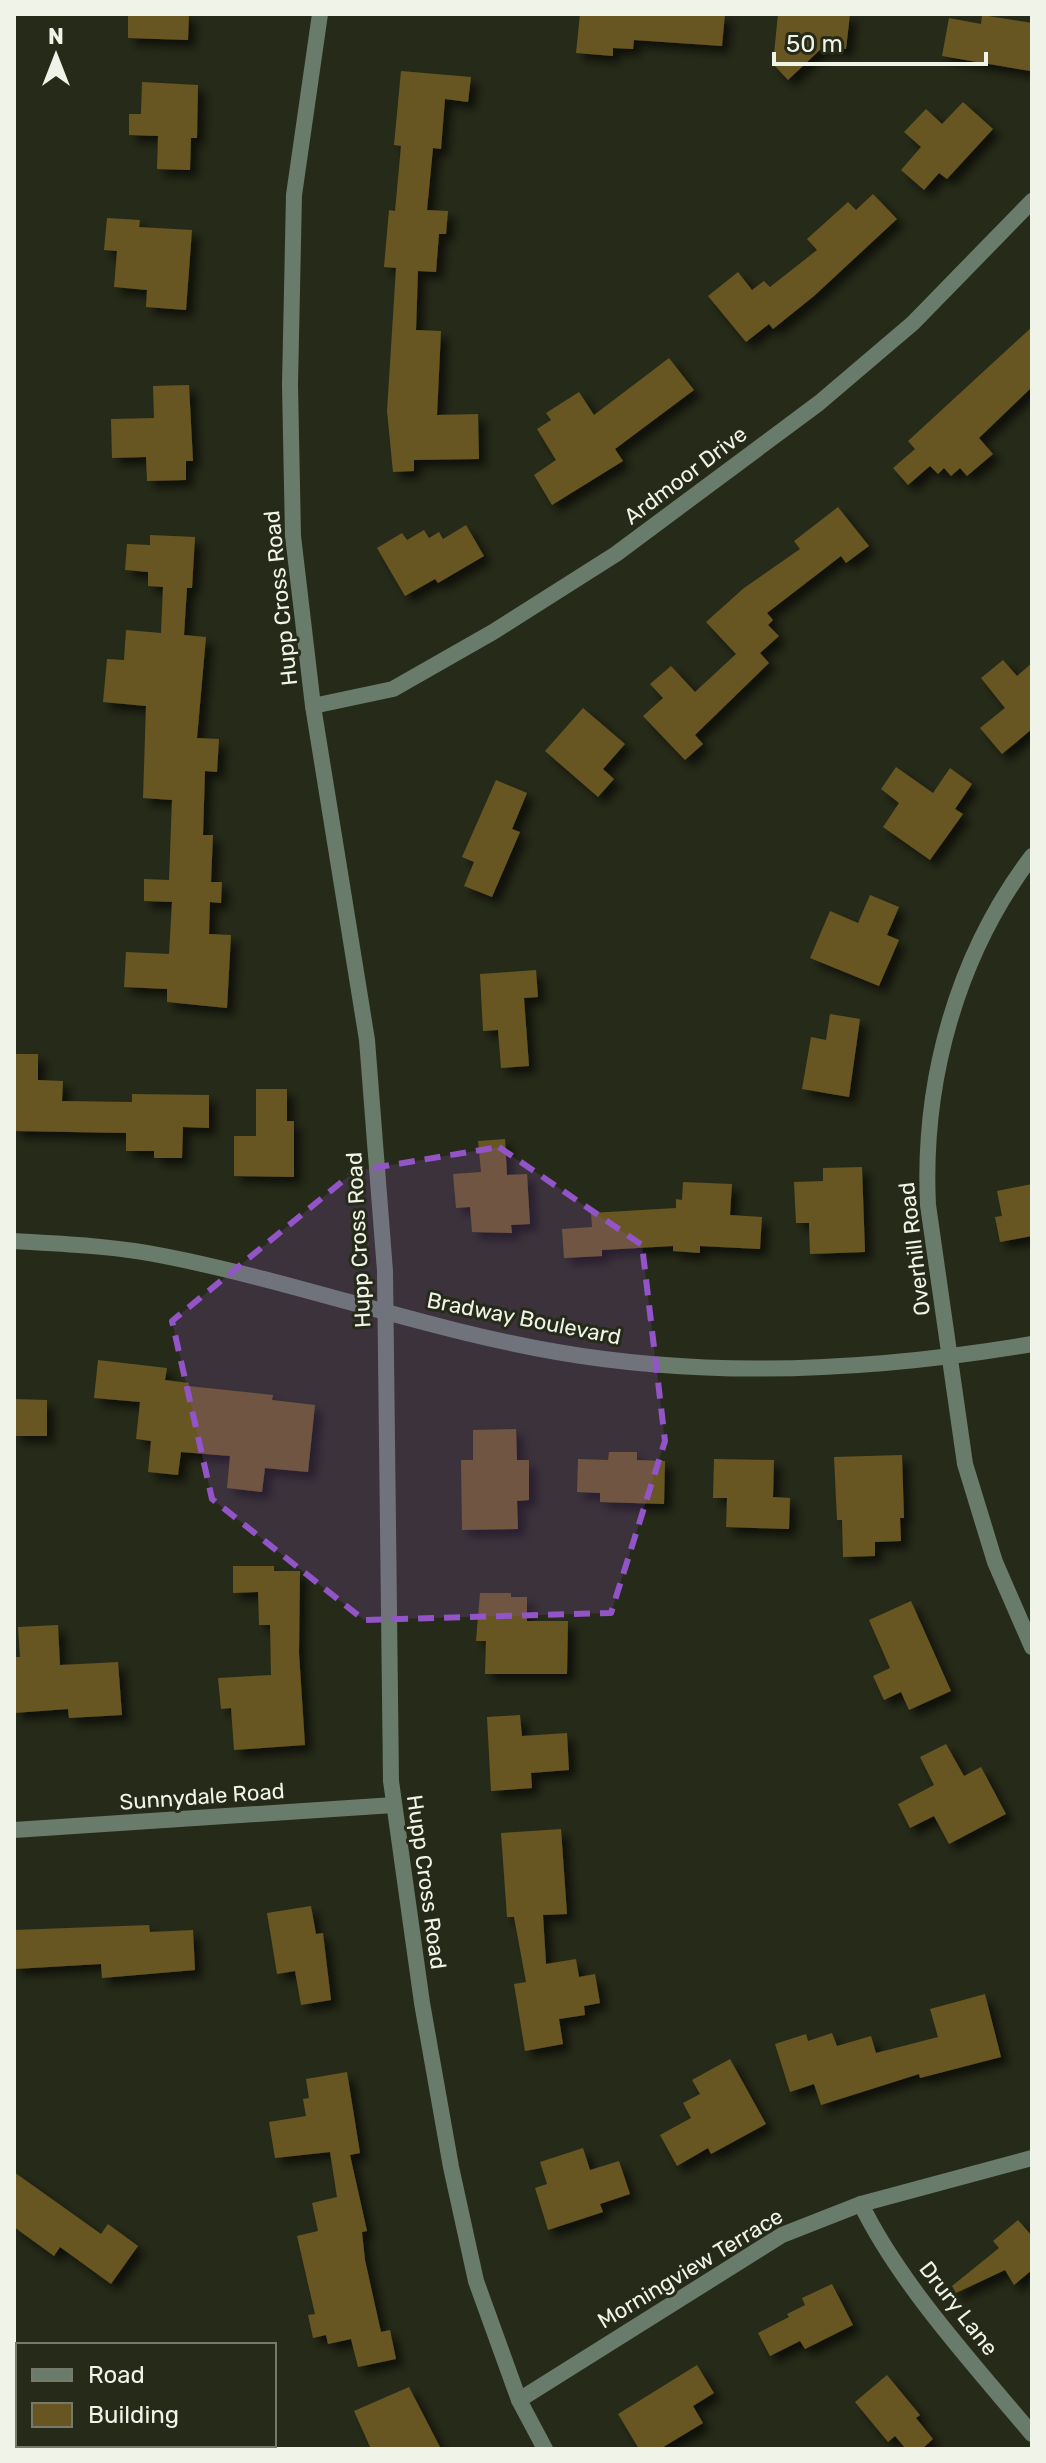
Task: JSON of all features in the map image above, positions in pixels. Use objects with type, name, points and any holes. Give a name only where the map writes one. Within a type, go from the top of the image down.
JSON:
[{"type":"street","name":"Hupp Cross Road","points":[[320,14],[294,195],[290,385],[293,536],[313,706],[367,1040],[385,1311],[387,1660],[394,1805],[451,2167],[476,2281],[519,2400],[545,2449]]},
{"type":"street","name":"Ardmoor Drive","points":[[313,706],[393,689],[493,632],[616,554],[819,403],[913,323],[1032,201]]},
{"type":"street","name":"Overhill Road","points":[[1032,856],[996,908],[965,970],[945,1034],[926,1164],[928,1205],[965,1464],[978,1513],[1010,1599],[1032,1647]]},
{"type":"street","name":"Bradway Boulevard","points":[[14,1241],[162,1255],[450,1330],[558,1352],[643,1363],[830,1365],[949,1356],[1032,1344]]},
{"type":"street","name":"Sunnydale Road","points":[[14,1830],[394,1805]]},
{"type":"street","name":"Morningview Terrace","points":[[519,2400],[782,2235],[861,2204],[1032,2158]]},
{"type":"street","name":"Drury Lane","points":[[861,2204],[873,2229],[911,2284],[1032,2434]]},
{"type":"highlighted area","points":[[499,1147],[642,1245],[665,1441],[611,1613],[364,1620],[212,1499],[172,1321],[355,1171]]},
{"type":"building","points":[[128,14],[189,14],[188,40],[128,38]]},
{"type":"building","points":[[580,14],[725,14],[722,46],[634,40],[633,49],[613,48],[613,56],[576,53]]},
{"type":"building","points":[[778,14],[850,14],[846,49],[823,47],[788,80],[773,64]]},
{"type":"building","points":[[982,15],[1032,23],[1030,71],[942,56],[949,18],[981,24]]},
{"type":"building","points":[[401,71],[471,77],[468,102],[445,99],[441,149],[433,148],[427,210],[448,211],[446,234],[439,234],[436,272],[418,271],[416,330],[441,331],[437,415],[478,414],[479,459],[414,460],[414,471],[393,472],[387,411],[396,268],[384,267],[389,210],[395,211],[401,146],[394,145]]},
{"type":"building","points":[[142,82],[198,85],[197,138],[191,138],[190,170],[157,169],[158,136],[129,135],[129,114],[141,114]]},
{"type":"building","points":[[963,102],[993,129],[947,179],[939,173],[924,190],[901,170],[921,147],[904,132],[926,109],[942,124]]},
{"type":"building","points":[[873,194],[897,219],[814,296],[773,329],[769,324],[746,342],[708,296],[738,272],[752,290],[764,281],[770,287],[817,250],[807,239],[848,202],[856,210]]},
{"type":"building","points":[[107,218],[140,220],[139,227],[192,230],[186,310],[146,307],[147,290],[114,287],[117,251],[104,250]]},
{"type":"building","points":[[1032,327],[1032,387],[979,438],[993,454],[967,476],[960,468],[951,476],[944,468],[938,474],[930,466],[908,485],[893,468],[915,449],[908,441]]},
{"type":"building","points":[[669,358],[694,390],[615,449],[623,461],[552,505],[534,475],[556,460],[537,429],[551,420],[546,413],[579,392],[594,415]]},
{"type":"building","points":[[189,385],[193,461],[186,461],[186,480],[147,481],[146,457],[112,458],[111,419],[154,418],[153,386]]},
{"type":"building","points":[[838,507],[869,546],[846,563],[841,556],[767,613],[773,620],[768,625],[779,636],[760,653],[769,663],[695,735],[703,744],[685,760],[643,716],[663,698],[650,684],[671,666],[695,692],[736,654],[706,622],[744,588],[800,549],[794,541]]},
{"type":"building","points":[[466,525],[484,556],[438,583],[435,579],[405,596],[377,548],[402,533],[407,540],[424,530],[429,538],[439,532],[443,539]]},
{"type":"building","points":[[150,535],[195,537],[192,588],[187,588],[184,635],[206,637],[197,738],[219,739],[217,772],[205,771],[203,835],[213,835],[211,882],[222,882],[221,903],[210,902],[209,934],[231,935],[227,1008],[167,1002],[167,989],[124,987],[126,952],[169,954],[172,902],[144,901],[144,879],[169,880],[172,800],[143,798],[146,706],[103,702],[107,659],[124,660],[126,630],[161,633],[163,587],[148,586],[148,572],[125,570],[127,544],[150,545]]},
{"type":"building","points":[[1003,660],[1017,676],[1032,663],[1032,729],[1002,754],[980,728],[1005,708],[981,678]]},
{"type":"building","points":[[583,708],[625,744],[603,769],[614,779],[598,797],[545,751]]},
{"type":"building","points":[[896,767],[933,793],[950,768],[972,784],[955,809],[963,814],[930,860],[883,827],[899,803],[881,789]]},
{"type":"building","points":[[496,780],[527,793],[512,829],[520,832],[492,897],[464,886],[474,862],[462,857]]},
{"type":"building","points":[[870,895],[899,907],[887,935],[899,940],[879,986],[810,958],[830,911],[858,923]]},
{"type":"building","points":[[536,970],[538,997],[524,998],[529,1066],[501,1068],[498,1030],[483,1031],[480,974]]},
{"type":"building","points":[[830,1014],[860,1019],[849,1097],[802,1089],[811,1037],[826,1040]]},
{"type":"building","points":[[14,1054],[38,1054],[38,1080],[63,1081],[62,1101],[132,1102],[132,1094],[209,1095],[209,1128],[183,1127],[182,1158],[154,1158],[154,1151],[126,1151],[126,1133],[14,1131]]},
{"type":"building","points":[[256,1089],[287,1089],[287,1121],[294,1121],[294,1177],[234,1176],[234,1136],[256,1136]]},
{"type":"building","points":[[505,1139],[507,1175],[527,1174],[530,1224],[511,1225],[512,1233],[472,1232],[470,1207],[456,1208],[453,1174],[481,1172],[478,1141]]},
{"type":"building","points":[[862,1167],[865,1252],[810,1254],[809,1223],[796,1223],[794,1182],[823,1181],[823,1168]]},
{"type":"building","points":[[683,1182],[732,1184],[730,1215],[762,1217],[760,1249],[700,1246],[700,1253],[673,1251],[673,1246],[602,1250],[602,1256],[564,1258],[562,1229],[592,1227],[591,1213],[676,1208],[676,1199],[682,1200]]},
{"type":"building","points":[[1032,1184],[1032,1236],[1000,1242],[995,1217],[1002,1216],[997,1191]]},
{"type":"building","points":[[98,1360],[167,1368],[165,1380],[189,1383],[188,1386],[273,1395],[272,1400],[315,1405],[308,1472],[265,1468],[262,1492],[227,1488],[230,1456],[181,1452],[178,1475],[148,1472],[151,1441],[136,1439],[140,1402],[94,1398]]},
{"type":"building","points":[[14,1399],[47,1400],[47,1436],[14,1436]]},
{"type":"building","points":[[516,1429],[517,1460],[529,1460],[529,1500],[517,1501],[518,1529],[462,1530],[461,1460],[473,1460],[473,1430]]},
{"type":"building","points":[[609,1452],[637,1452],[637,1460],[665,1461],[664,1504],[600,1502],[600,1493],[577,1492],[578,1459],[608,1460]]},
{"type":"building","points":[[902,1455],[904,1518],[900,1518],[901,1541],[875,1542],[875,1556],[843,1557],[842,1520],[837,1520],[834,1457]]},
{"type":"building","points":[[714,1459],[774,1460],[773,1497],[790,1498],[789,1529],[726,1527],[727,1498],[713,1498]]},
{"type":"building","points":[[233,1566],[274,1566],[274,1571],[300,1571],[299,1653],[305,1745],[234,1750],[231,1708],[221,1709],[218,1678],[271,1675],[270,1625],[259,1625],[258,1592],[233,1593]]},
{"type":"building","points":[[480,1593],[511,1593],[511,1597],[527,1597],[527,1621],[568,1621],[567,1674],[485,1674],[486,1641],[476,1641]]},
{"type":"building","points":[[911,1601],[951,1691],[909,1710],[901,1692],[884,1700],[873,1676],[890,1668],[869,1620]]},
{"type":"building","points":[[58,1625],[60,1665],[118,1662],[122,1715],[69,1718],[68,1709],[14,1713],[14,1657],[20,1657],[18,1627]]},
{"type":"building","points":[[520,1715],[522,1736],[567,1733],[569,1770],[531,1773],[532,1788],[491,1791],[487,1717]]},
{"type":"building","points":[[946,1744],[964,1776],[981,1767],[1006,1814],[949,1844],[934,1816],[910,1828],[898,1804],[934,1785],[920,1757]]},
{"type":"building","points":[[561,1829],[567,1914],[543,1915],[546,1964],[576,1959],[579,1977],[595,1974],[600,2003],[584,2006],[585,2015],[559,2019],[563,2044],[525,2051],[514,1984],[526,1982],[514,1917],[507,1917],[501,1833]]},
{"type":"building","points":[[311,1906],[316,1934],[323,1933],[331,2000],[301,2005],[295,1971],[277,1974],[267,1913]]},
{"type":"building","points":[[149,1925],[150,1932],[193,1930],[195,1970],[102,1978],[101,1964],[14,1969],[14,1930]]},
{"type":"building","points":[[985,1994],[1001,2057],[920,2078],[919,2074],[821,2105],[814,2084],[790,2092],[775,2044],[806,2034],[808,2041],[832,2033],[837,2046],[871,2036],[876,2053],[938,2037],[930,2009]]},
{"type":"building","points":[[730,2059],[766,2124],[711,2154],[708,2148],[677,2166],[660,2135],[691,2118],[683,2103],[700,2094],[692,2080]]},
{"type":"building","points":[[347,2072],[360,2153],[350,2155],[367,2231],[362,2232],[365,2260],[381,2332],[390,2330],[396,2359],[358,2367],[351,2339],[328,2344],[326,2335],[313,2338],[308,2315],[315,2314],[297,2236],[318,2231],[312,2203],[337,2197],[330,2152],[275,2158],[269,2122],[306,2116],[303,2099],[309,2098],[306,2079]]},
{"type":"building","points":[[583,2148],[590,2170],[619,2161],[630,2194],[600,2204],[603,2212],[548,2230],[535,2188],[547,2184],[540,2162]]},
{"type":"building","points":[[14,2172],[101,2234],[108,2224],[138,2246],[111,2284],[60,2247],[54,2256],[14,2227]]},
{"type":"building","points":[[1018,2220],[1032,2236],[1032,2270],[1014,2285],[1005,2270],[956,2293],[952,2286],[999,2248],[993,2241]]},
{"type":"building","points":[[832,2284],[853,2325],[805,2349],[800,2341],[770,2356],[758,2333],[805,2305],[802,2298]]},
{"type":"building","points":[[697,2365],[714,2393],[693,2406],[703,2423],[660,2449],[639,2449],[618,2414]]},
{"type":"building","points":[[887,2375],[920,2415],[916,2418],[933,2439],[922,2449],[906,2449],[895,2436],[888,2442],[855,2402]]},
{"type":"building","points":[[409,2387],[441,2449],[371,2449],[354,2411]]}]
